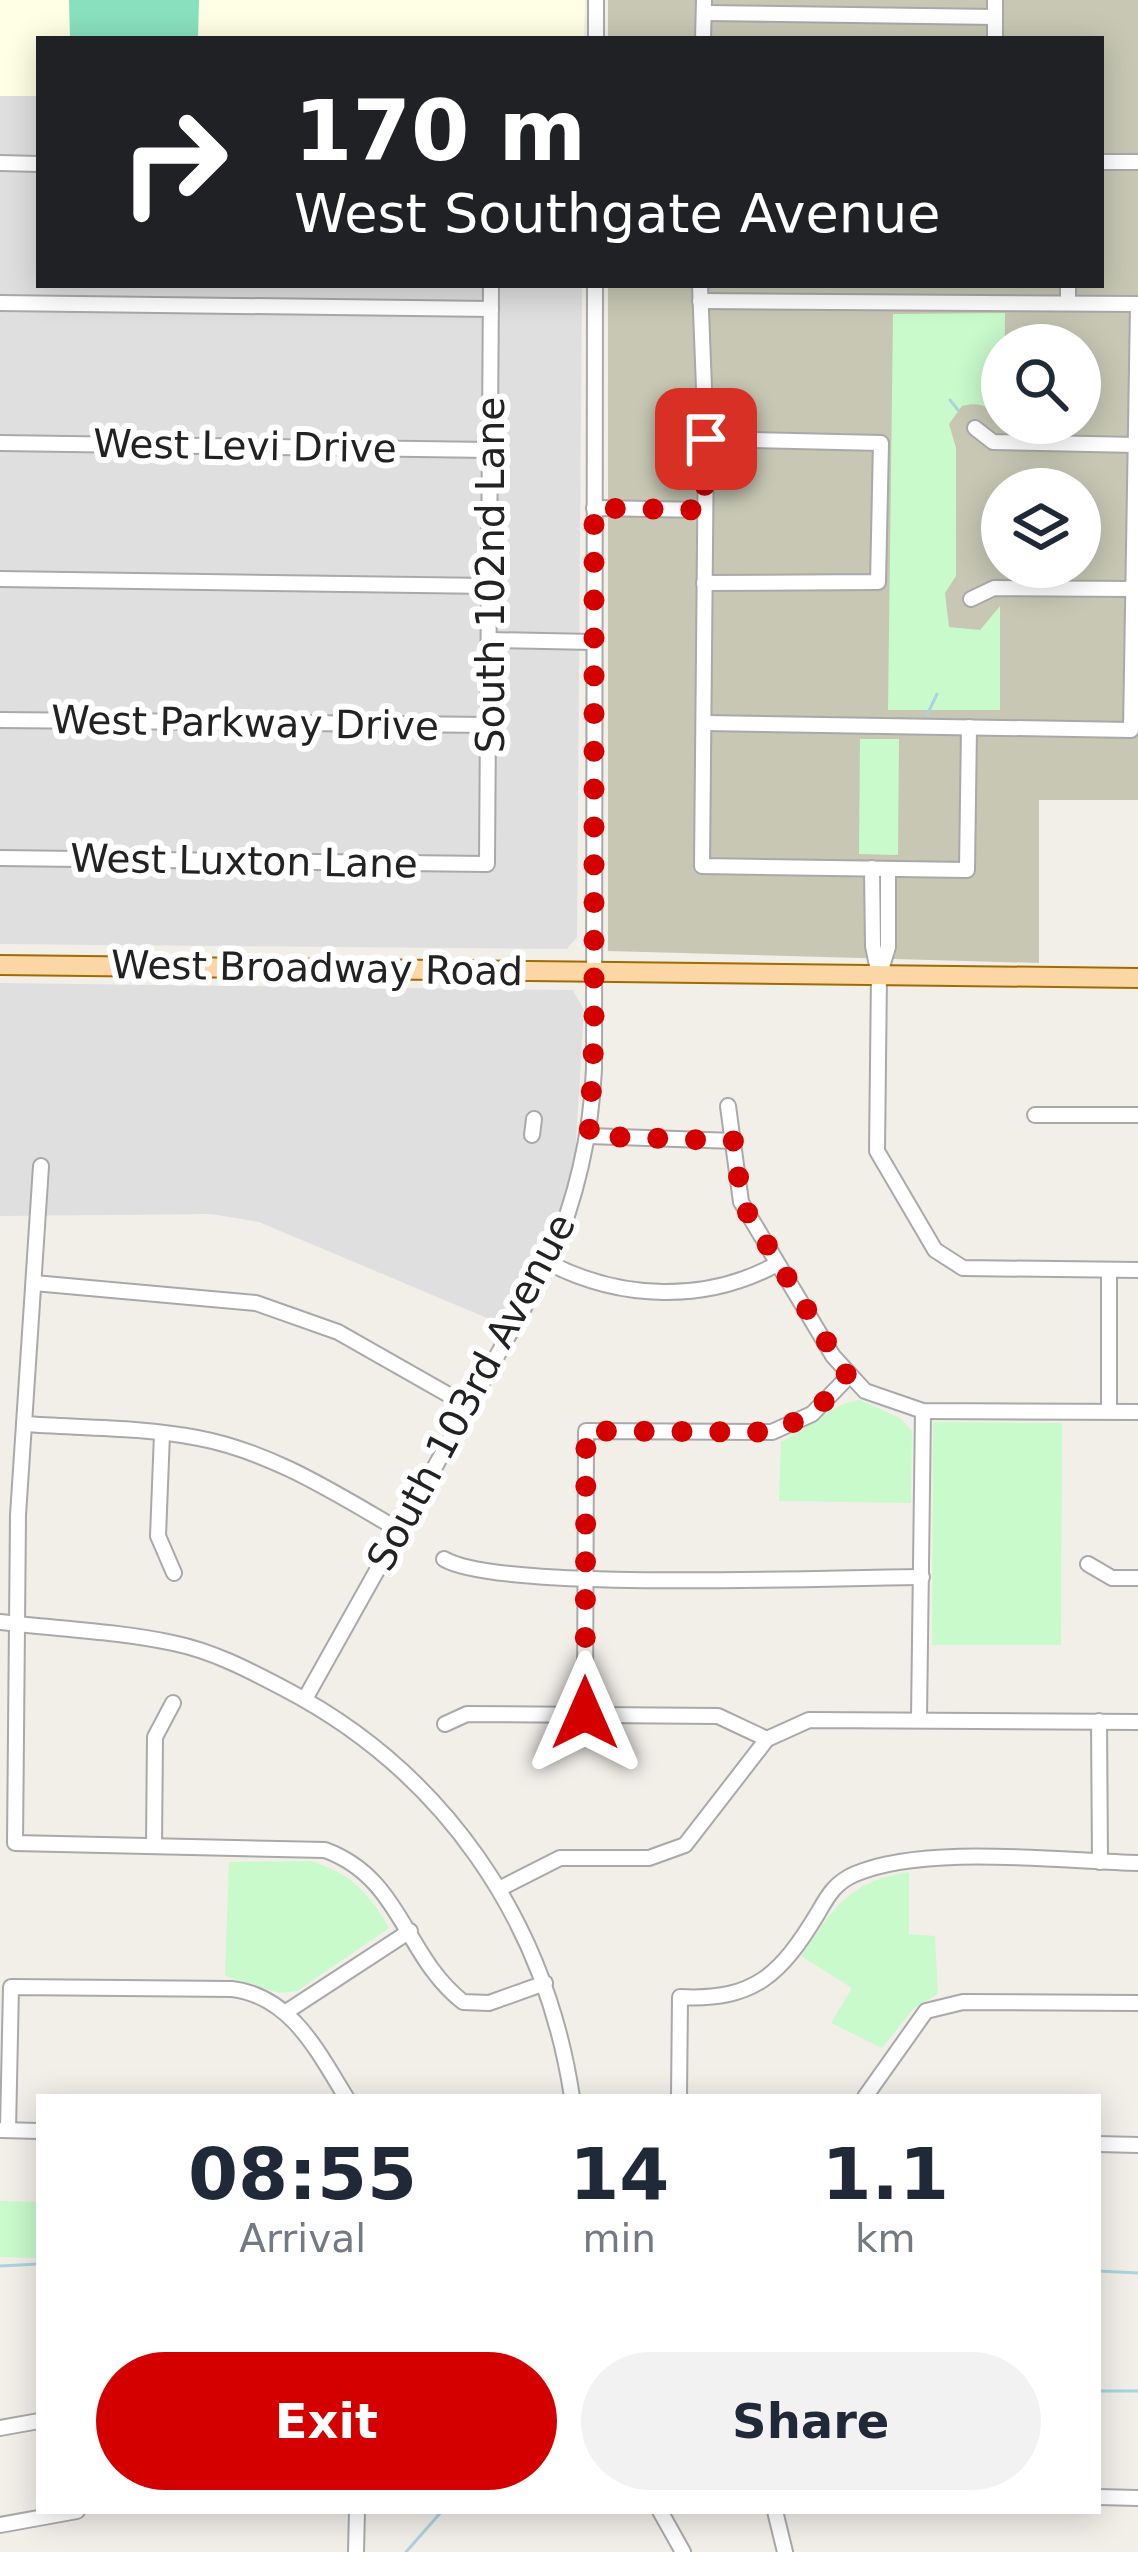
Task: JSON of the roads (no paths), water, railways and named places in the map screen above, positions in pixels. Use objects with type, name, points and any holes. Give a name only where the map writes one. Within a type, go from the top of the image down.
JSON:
[{"type":"main road","name":"West Broadway Road","points":[[0,964],[1138,978]]},
{"type":"street","points":[[596,0],[596,36]]},
{"type":"street","points":[[995,0],[995,36]]},
{"type":"street","points":[[704,6],[995,17]]},
{"type":"street","points":[[1104,162],[1138,162]]},
{"type":"street","points":[[0,164],[36,164]]},
{"type":"street","name":"South 102nd Lane","points":[[488,864],[491,288]]},
{"type":"street","name":"South 103rd Avenue","points":[[305,1699],[549,1263],[573,1202],[589,1136],[595,288]]},
{"type":"street","points":[[1068,288],[1068,303]]},
{"type":"street","points":[[704,723],[969,727],[1131,730],[1138,305],[700,293],[706,439],[702,866],[967,870],[969,727]]},
{"type":"street","points":[[0,303],[491,309]]},
{"type":"street","points":[[975,428],[993,442],[1137,445]]},
{"type":"street","points":[[704,583],[878,582],[880,443],[706,439]]},
{"type":"street","name":"West Levi Drive","points":[[0,443],[490,450]]},
{"type":"street","points":[[594,508],[704,510]]},
{"type":"street","points":[[0,579],[490,586]]},
{"type":"street","points":[[971,598],[994,588],[1133,589]]},
{"type":"street","points":[[490,640],[594,642]]},
{"type":"street","name":"West Parkway Drive","points":[[0,721],[489,725]]},
{"type":"street","name":"West Luxton Lane","points":[[0,858],[488,864]]},
{"type":"street","points":[[880,868],[873,946],[879,975],[877,1151],[944,1260],[963,1268],[1138,1270]]},
{"type":"street","points":[[728,1106],[741,1202],[848,1377],[886,1402],[923,1411],[1138,1412]]},
{"type":"street","points":[[1035,1115],[1138,1115]]},
{"type":"street","points":[[589,1136],[735,1141]]},
{"type":"street","points":[[41,1166],[8,1623],[15,1844],[325,1850],[355,1861],[373,1876],[452,1993],[476,2003],[545,1984]]},
{"type":"street","points":[[549,1263],[599,1286],[668,1290],[729,1286],[777,1264]]},
{"type":"street","points":[[1108,1411],[1109,1270]]},
{"type":"street","points":[[34,1283],[256,1303],[338,1332],[470,1407]]},
{"type":"street","points":[[585,1713],[586,1431],[772,1432],[812,1414],[848,1377]]},
{"type":"street","points":[[920,1718],[923,1411]]},
{"type":"street","points":[[24,1424],[197,1438],[273,1461],[399,1530]]},
{"type":"street","points":[[162,1434],[158,1536],[174,1573]]},
{"type":"street","points":[[444,1559],[464,1571],[585,1576],[922,1577]]},
{"type":"street","points":[[1088,1564],[1112,1578],[1138,1578]]},
{"type":"street","points":[[8,1623],[173,1643],[234,1662],[305,1699],[418,1784],[501,1888],[545,1984],[571,2094]]},
{"type":"street","points":[[154,1846],[154,1737],[173,1702]]},
{"type":"street","points":[[445,1724],[467,1714],[718,1716],[766,1739]]},
{"type":"street","points":[[501,1888],[560,1858],[666,1855],[699,1830],[766,1739],[808,1720],[1138,1722]]},
{"type":"street","points":[[1100,1721],[1100,1862]]},
{"type":"street","points":[[679,2094],[680,1997],[731,1995],[762,1982],[798,1946],[841,1880],[896,1859],[1138,1863]]},
{"type":"street","points":[[286,2012],[410,1931]]},
{"type":"street","points":[[36,2131],[4,2130],[11,1988],[232,1989],[258,1995],[286,2012],[344,2094]]},
{"type":"street","points":[[868,2094],[926,2011],[963,2002],[1138,2003]]},
{"type":"street","points":[[1101,2144],[1138,2145]]},
{"type":"street","points":[[0,2428],[36,2422]]},
{"type":"street","points":[[1101,2497],[1138,2498]]},
{"type":"street","points":[[0,2525],[60,2514]]},
{"type":"street","points":[[356,2552],[357,2514]]},
{"type":"street","points":[[662,2514],[682,2552]]},
{"type":"street","points":[[777,2514],[785,2552]]},
{"type":"waterway","points":[[950,400],[958,410]]},
{"type":"waterway","points":[[927,715],[937,694]]},
{"type":"waterway","points":[[0,2266],[36,2264]]},
{"type":"waterway","points":[[1101,2271],[1138,2273]]},
{"type":"waterway","points":[[1101,2391],[1138,2391]]},
{"type":"waterway","points":[[406,2552],[439,2514]]}]
